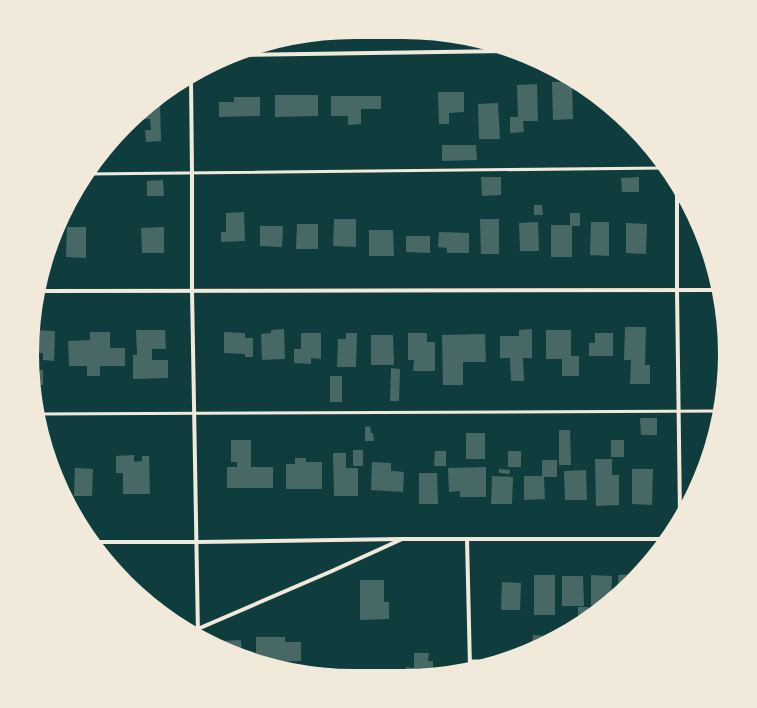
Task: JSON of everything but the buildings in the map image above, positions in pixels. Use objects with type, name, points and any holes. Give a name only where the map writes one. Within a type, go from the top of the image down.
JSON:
[{"type":"street","points":[[257,55],[486,50]]},
{"type":"street","points":[[191,84],[196,627]]},
{"type":"street","points":[[677,199],[680,505]]},
{"type":"street","points":[[45,291],[711,290]]},
{"type":"street","points":[[200,629],[402,539]]},
{"type":"street","points":[[101,542],[402,539],[658,539]]},
{"type":"street","points":[[467,539],[470,661]]},
{"type":"lane","points":[[96,174],[657,168]]},
{"type":"lane","points":[[45,414],[713,411]]}]
